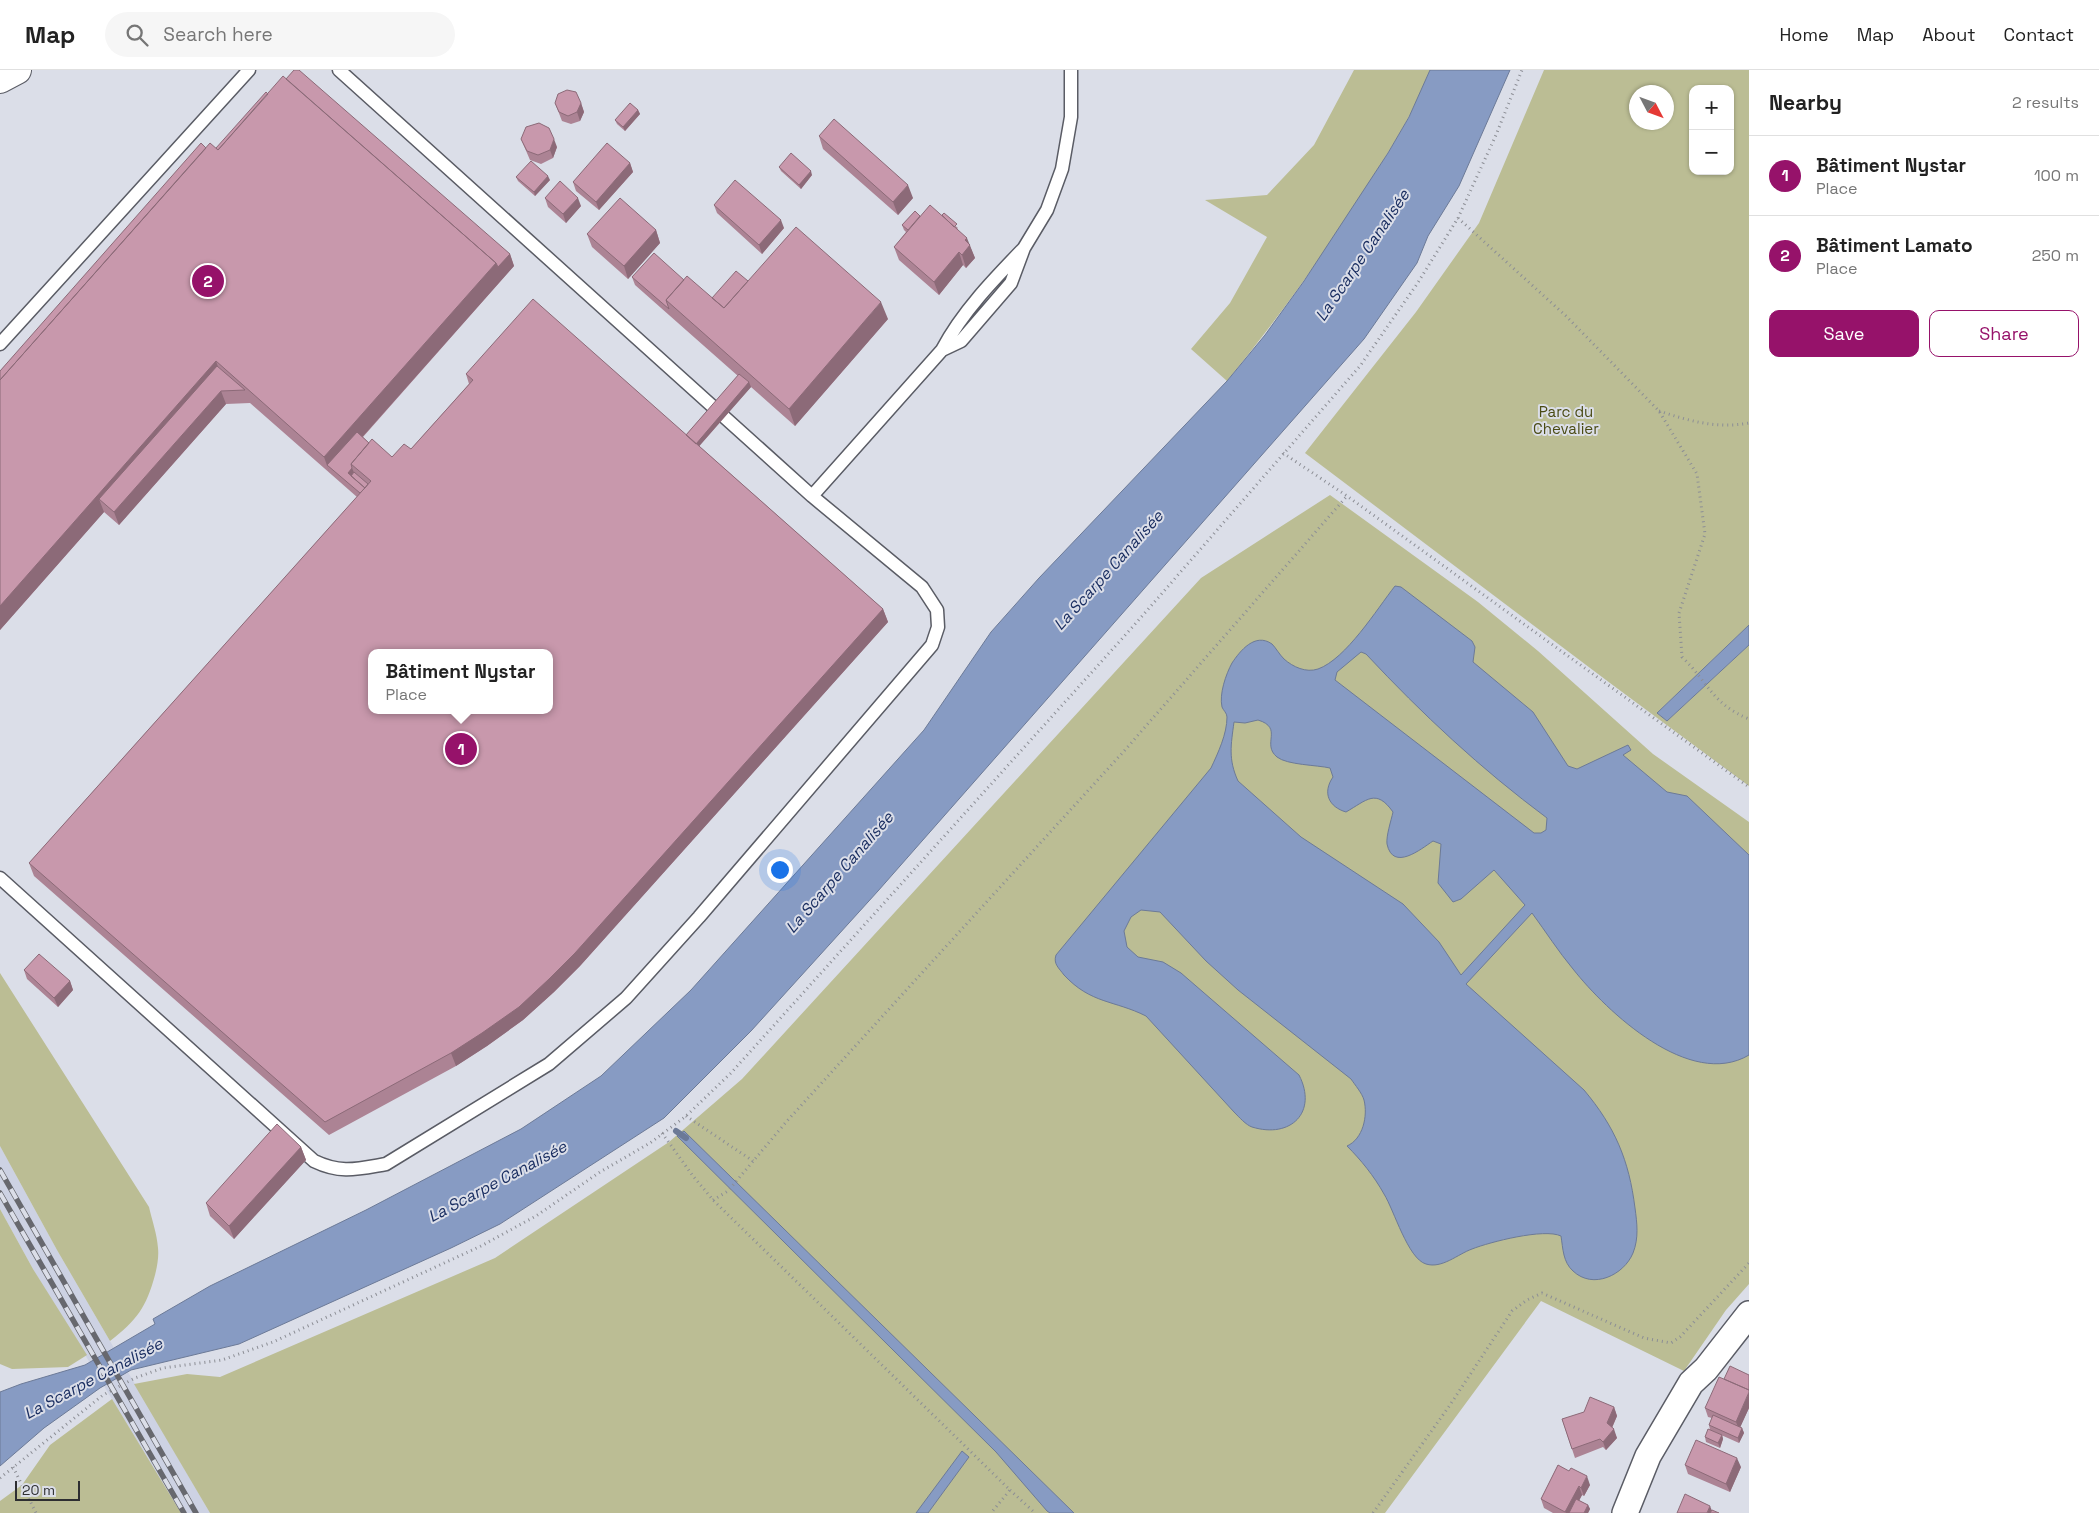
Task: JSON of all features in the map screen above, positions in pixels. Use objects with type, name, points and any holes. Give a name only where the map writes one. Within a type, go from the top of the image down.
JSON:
[{"type":"street","points":[[0,79],[18,70]]},
{"type":"street","points":[[1625,1513],[1648,1456],[1691,1383],[1706,1369],[1749,1314]]},
{"type":"lane","points":[[0,344],[249,70]]},
{"type":"lane","points":[[0,878],[314,1160],[331,1169],[357,1169],[386,1164],[549,1064],[626,998],[932,645],[938,627],[937,610],[922,587],[812,496],[339,70]]},
{"type":"lane","points":[[812,496],[942,350],[953,330],[1001,271],[1024,248],[1047,210],[1062,169],[1072,117],[1070,70]]},
{"type":"path","points":[[0,1478],[104,1394],[135,1378],[163,1368],[222,1360],[273,1342],[481,1246],[536,1216],[686,1116],[731,1073],[880,908],[1137,622],[1360,366],[1417,284],[1458,218],[1496,135],[1522,70]]},
{"type":"path","points":[[1458,218],[1566,316],[1659,411],[1697,474],[1705,534],[1678,613],[1682,657],[1693,668],[1719,702],[1735,713],[1749,719]]},
{"type":"path","points":[[1659,411],[1697,423],[1734,426],[1749,423]]},
{"type":"path","points":[[1283,453],[1347,496],[1749,787]]},
{"type":"path","points":[[713,1200],[728,1191],[1125,750],[1347,496]]},
{"type":"path","points":[[686,1116],[753,1161]]},
{"type":"path","points":[[662,1133],[713,1200],[1035,1513]]},
{"type":"path","points":[[1373,1513],[1450,1405],[1512,1312],[1527,1300],[1542,1292],[1644,1338],[1671,1343],[1680,1337],[1749,1263]]},
{"type":"path","points":[[13,1467],[36,1513]]},
{"type":"path","points":[[991,1513],[1010,1490]]},
{"type":"shaded area","points":[[0,1146],[57,1250],[210,1513],[181,1513],[33,1269],[0,1209]]},
{"type":"green space","points":[[1354,70],[1430,70],[1418,99],[1388,154],[1302,283],[1227,381],[1191,349],[1230,303],[1267,237],[1205,200],[1267,195],[1314,145]]},
{"type":"green space","name":"Parc du Chevalier","points":[[1544,70],[1749,70],[1749,625],[1657,713],[1667,721],[1749,645],[1749,786],[1305,453],[1416,312],[1479,223]]},
{"type":"green space","points":[[1330,495],[1478,602],[1538,651],[1653,754],[1749,822],[1749,1284],[1726,1310],[1684,1371],[1541,1301],[1385,1513],[210,1513],[134,1384],[187,1374],[220,1377],[495,1258],[669,1142],[742,1079],[1201,578]]},
{"type":"green space","points":[[0,973],[149,1207],[158,1248],[155,1275],[144,1305],[134,1320],[110,1341],[0,1146]]},
{"type":"green space","points":[[0,1209],[33,1269],[87,1355],[68,1367],[12,1369],[0,1364]]},
{"type":"green space","points":[[112,1399],[181,1513],[0,1513],[0,1501],[22,1485],[50,1445]]},
{"type":"water","name":"La Scarpe Canalisée","points":[[1430,70],[1510,70],[1459,186],[1428,236],[1417,263],[1364,339],[878,891],[751,1031],[664,1118],[500,1224],[451,1248],[239,1344],[131,1370],[100,1388],[44,1428],[0,1466],[0,1392],[85,1365],[155,1324],[153,1319],[210,1286],[366,1210],[521,1129],[601,1076],[691,990],[924,730],[991,632],[1039,578],[1227,381],[1265,335],[1304,281],[1388,153],[1409,117]]},
{"type":"water","points":[[1395,586],[1401,587],[1472,641],[1475,647],[1473,662],[1533,712],[1568,766],[1577,769],[1628,745],[1631,750],[1623,755],[1667,792],[1687,796],[1749,855],[1749,1055],[1726,1063],[1701,1062],[1676,1055],[1652,1041],[1607,1006],[1588,986],[1562,955],[1532,913],[1466,984],[1584,1090],[1604,1117],[1619,1145],[1629,1175],[1635,1208],[1636,1242],[1629,1261],[1623,1268],[1607,1277],[1590,1279],[1581,1277],[1573,1271],[1565,1259],[1561,1236],[1553,1234],[1530,1235],[1491,1243],[1472,1249],[1444,1263],[1432,1265],[1419,1260],[1407,1244],[1380,1187],[1367,1168],[1347,1146],[1357,1138],[1365,1120],[1363,1097],[1351,1079],[1238,990],[1206,961],[1160,912],[1141,910],[1131,917],[1124,931],[1127,947],[1138,957],[1163,962],[1181,973],[1299,1075],[1304,1088],[1305,1100],[1303,1111],[1289,1126],[1266,1130],[1247,1125],[1146,1016],[1084,991],[1064,975],[1056,963],[1056,955],[1211,768],[1222,743],[1227,723],[1227,716],[1222,707],[1221,696],[1227,673],[1239,653],[1249,644],[1260,640],[1266,641],[1272,644],[1284,659],[1296,667],[1304,670],[1318,669],[1329,664],[1350,644]],"holes":[[[1361,652],[1366,654],[1453,740],[1547,818],[1546,830],[1541,833],[1534,833],[1335,680],[1337,672]],[[1258,720],[1270,727],[1271,747],[1277,757],[1295,763],[1330,768],[1333,777],[1328,794],[1335,807],[1346,812],[1371,798],[1381,800],[1387,805],[1393,812],[1387,844],[1390,852],[1395,856],[1408,856],[1433,841],[1441,844],[1438,883],[1453,902],[1461,899],[1494,870],[1525,905],[1461,975],[1439,942],[1403,904],[1301,837],[1238,781],[1233,766],[1231,745],[1234,722],[1245,723]]]},
{"type":"water","points":[[1749,625],[1749,645],[1667,721],[1657,713]]},
{"type":"water","points":[[684,1131],[1074,1513],[1050,1513],[1047,1511],[996,1452],[677,1136]]},
{"type":"water","points":[[962,1451],[969,1457],[928,1513],[916,1513]]},
{"type":"building","points":[[294,70],[299,70],[510,254],[498,267],[496,263],[286,79]]},
{"type":"building","points":[[283,76],[496,263],[324,457],[216,361],[0,606],[0,380],[210,143],[218,150]]},
{"type":"building","points":[[567,90],[576,92],[581,103],[577,112],[568,116],[559,112],[555,103],[558,94]]},
{"type":"building","points":[[266,92],[268,94],[218,150],[216,148]]},
{"type":"building","points":[[630,103],[638,110],[623,127],[615,120]]},
{"type":"building","points":[[834,119],[908,185],[893,202],[819,136]]},
{"type":"building","points":[[539,123],[549,128],[554,139],[550,150],[538,155],[527,151],[521,139],[526,127]]},
{"type":"building","points":[[201,143],[206,148],[0,380],[0,371]]},
{"type":"building","points":[[607,143],[630,163],[596,202],[573,182]]},
{"type":"building","points":[[791,153],[811,171],[799,185],[779,167]]},
{"type":"building","points":[[531,161],[548,176],[534,192],[516,177]]},
{"type":"building","points":[[735,180],[781,220],[759,245],[714,205]]},
{"type":"building","points":[[560,181],[578,198],[563,214],[545,198]]},
{"type":"building","points":[[620,198],[656,230],[624,266],[587,234]]},
{"type":"building","points":[[930,205],[967,238],[965,240],[970,245],[962,255],[959,252],[934,282],[894,247]]},
{"type":"building","points":[[915,211],[920,216],[908,230],[902,225]]},
{"type":"building","points":[[944,213],[957,224],[954,227],[942,215]]},
{"type":"building","points":[[796,227],[881,302],[789,409],[666,300],[687,276],[724,308]]},
{"type":"building","points":[[654,253],[684,280],[666,300],[669,309],[632,277]]},
{"type":"building","points":[[736,271],[748,281],[724,308],[712,298]]},
{"type":"building","points":[[533,299],[883,609],[575,953],[519,1007],[451,1053],[325,1122],[29,863],[371,481],[351,464],[372,439],[392,457],[404,444],[411,449],[473,380],[466,374]]},
{"type":"building","points":[[217,366],[245,390],[221,391],[114,512],[99,499]]},
{"type":"building","points":[[739,374],[749,382],[696,444],[686,435]]},
{"type":"building","points":[[357,432],[369,443],[351,464],[352,468],[348,473],[365,488],[360,493],[327,465]]},
{"type":"building","points":[[354,472],[368,484],[365,488],[351,476]]},
{"type":"building","points":[[39,954],[70,981],[54,998],[24,970]]},
{"type":"building","points":[[277,1124],[301,1147],[229,1226],[206,1203]]},
{"type":"building","points":[[1730,1366],[1749,1375],[1749,1390],[1724,1379]]},
{"type":"building","points":[[1719,1377],[1749,1390],[1736,1422],[1705,1408]]},
{"type":"building","points":[[1590,1397],[1614,1407],[1607,1423],[1614,1429],[1603,1442],[1600,1439],[1572,1449],[1562,1419],[1584,1412]]},
{"type":"building","points":[[1713,1415],[1742,1428],[1738,1438],[1709,1425]]},
{"type":"building","points":[[1708,1429],[1722,1435],[1718,1443],[1705,1437]]},
{"type":"building","points":[[1696,1440],[1737,1458],[1726,1484],[1685,1465]]},
{"type":"building","points":[[1558,1465],[1569,1471],[1571,1468],[1587,1476],[1581,1488],[1579,1486],[1565,1512],[1541,1499]]},
{"type":"building","points":[[1685,1494],[1710,1506],[1707,1513],[1677,1513]]},
{"type":"building","points":[[1576,1499],[1588,1505],[1584,1513],[1569,1513]]},
{"type":"waterway","points":[[676,1131],[686,1138]]},
{"type":"railway","points":[[0,1170],[196,1513]]},
{"type":"railway","points":[[0,1193],[184,1513]]},
{"type":"place","name":"Bâtiment Lamato","points":[[208,281]]},
{"type":"place","name":"Bâtiment Nystar","points":[[461,749]]}]
